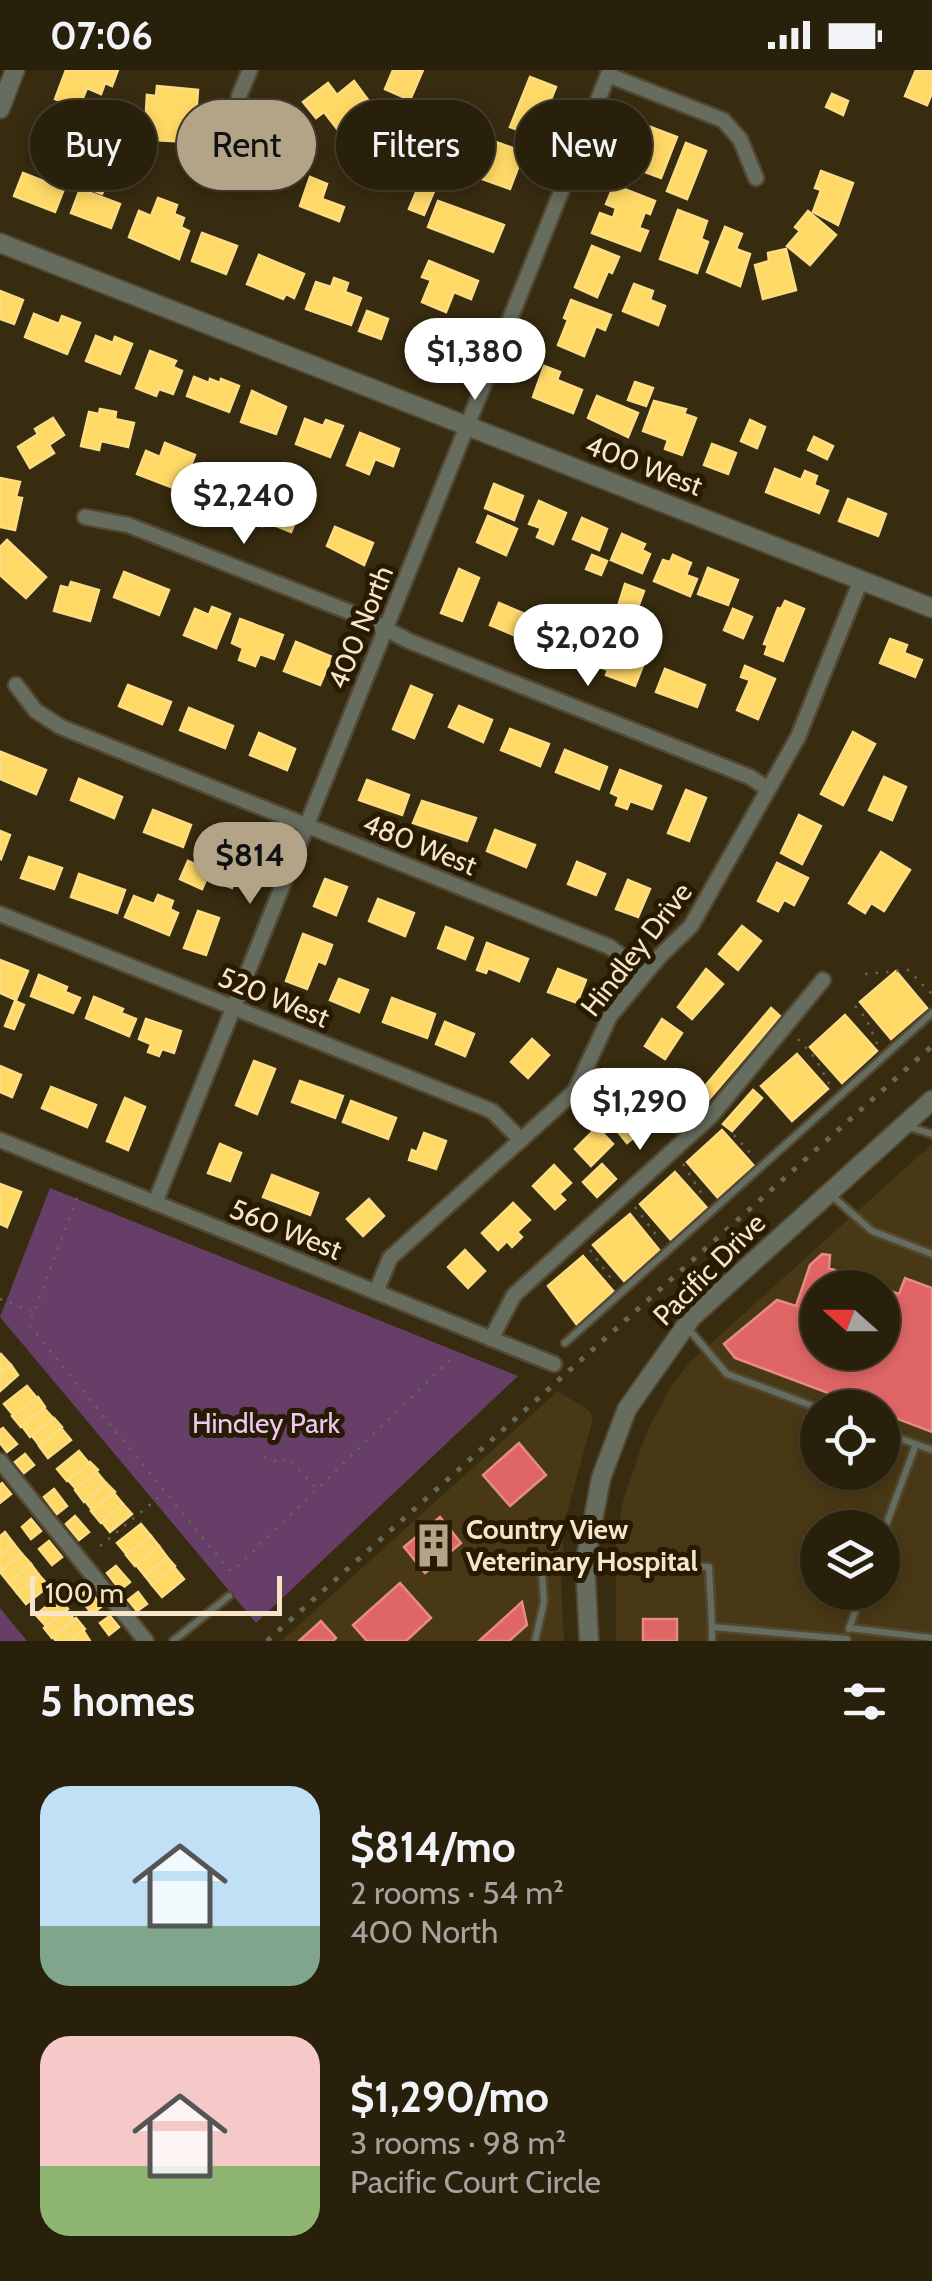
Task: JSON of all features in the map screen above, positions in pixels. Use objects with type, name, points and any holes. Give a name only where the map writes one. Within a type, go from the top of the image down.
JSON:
[{"type":"street","points":[[0,110],[15,70]]},
{"type":"street","points":[[240,96],[250,70]]},
{"type":"street","points":[[609,73],[723,120],[740,140],[756,178]]},
{"type":"street","name":"400 North","points":[[155,1203],[609,73]]},
{"type":"street","name":"400 West","points":[[0,243],[932,608]]},
{"type":"street","points":[[85,517],[128,525],[768,788]]},
{"type":"street","name":"Hindley Drive","points":[[376,1292],[390,1258],[575,1090],[610,1016],[691,926],[810,710],[861,580]]},
{"type":"street","name":"480 West","points":[[16,684],[36,711],[61,727],[610,947],[644,975]]},
{"type":"street","name":"520 West","points":[[0,914],[492,1111],[521,1140]]},
{"type":"street","points":[[491,1338],[514,1295],[711,1116],[823,980]]},
{"type":"street","name":"Pacific Drive","points":[[589,1641],[585,1562],[601,1478],[627,1409],[686,1325],[932,1100]]},
{"type":"street","name":"560 West","points":[[0,1140],[554,1364]]},
{"type":"street","points":[[0,1462],[146,1641]]},
{"type":"lane","points":[[565,1343],[932,1013]]},
{"type":"lane","points":[[904,1126],[932,1134]]},
{"type":"lane","points":[[829,1193],[872,1231],[932,1254]]},
{"type":"lane","points":[[686,1325],[727,1374],[800,1401]]},
{"type":"lane","points":[[900,1438],[932,1450]]},
{"type":"lane","points":[[892,1510],[916,1444]]},
{"type":"lane","points":[[585,1562],[709,1567],[712,1641]]},
{"type":"lane","points":[[534,1641],[544,1602],[542,1573]]},
{"type":"lane","points":[[173,1641],[229,1596]]},
{"type":"lane","points":[[712,1627],[847,1640],[856,1610]]},
{"type":"lane","points":[[849,1628],[932,1638]]},
{"type":"path","points":[[864,974],[908,970],[932,994]]},
{"type":"path","points":[[856,1006],[886,1054]]},
{"type":"path","points":[[797,1038],[840,1096]]},
{"type":"path","points":[[734,1135],[762,1166]]},
{"type":"path","points":[[682,1163],[714,1210]]},
{"type":"path","points":[[76,1198],[28,1325],[228,1570],[234,1570],[454,1355]]},
{"type":"path","points":[[634,1206],[669,1251]]},
{"type":"path","points":[[587,1247],[622,1293]]},
{"type":"path","points":[[0,1299],[32,1311]]},
{"type":"path","points":[[264,1457],[281,1463],[288,1458],[317,1489]]},
{"type":"path","points":[[100,1546],[164,1493]]},
{"type":"shaded area","points":[[932,1144],[932,1641],[616,1641],[616,1542],[623,1501],[647,1431],[689,1363]]},
{"type":"shaded area","points":[[558,1391],[590,1411],[593,1419],[565,1520],[561,1583],[564,1641],[281,1641]]},
{"type":"green space","name":"Hindley Park","points":[[50,1188],[518,1376],[256,1623],[0,1317]]},
{"type":"green space","points":[[0,1608],[27,1641],[0,1641]]},
{"type":"building: Homes","points":[[66,70],[118,70],[112,86],[105,83],[101,94],[87,88],[82,100],[55,99]]},
{"type":"building: Homes","points":[[393,70],[423,70],[410,100],[385,89]]},
{"type":"building: Homes","points":[[916,70],[932,70],[932,93],[927,105],[905,96]]},
{"type":"building: Homes","points":[[530,77],[556,87],[551,100],[521,100]]},
{"type":"building: Homes","points":[[354,81],[368,100],[336,100],[336,127],[324,112],[316,118],[316,100],[306,100],[328,83],[337,95]]},
{"type":"building: Homes","points":[[157,86],[198,90],[197,100],[177,100],[177,141],[157,140],[157,100],[147,100],[147,95],[156,96]]},
{"type":"building: Homes","points":[[832,94],[848,101],[843,115],[826,107]]},
{"type":"building: Homes","points":[[652,128],[677,137],[661,178],[652,175]]},
{"type":"building: Homes","points":[[495,142],[515,149],[515,176],[510,189],[495,184]]},
{"type":"building: Homes","points":[[686,143],[706,151],[687,199],[667,191]]},
{"type":"building: Homes","points":[[821,171],[853,183],[838,225],[813,212],[821,190],[815,188]]},
{"type":"building: Homes","points":[[23,173],[30,176],[30,190],[64,190],[55,212],[14,196]]},
{"type":"building: Homes","points":[[316,179],[327,184],[322,199],[344,207],[339,221],[300,206],[306,190],[316,190]]},
{"type":"building: Homes","points":[[80,190],[120,204],[111,228],[71,213]]},
{"type":"building: Homes","points":[[417,190],[435,190],[424,215],[409,209]]},
{"type":"building: Homes","points":[[612,190],[627,190],[655,201],[639,228],[648,231],[640,251],[592,233],[600,213],[613,218],[616,208],[606,204]]},
{"type":"building: Homes","points":[[158,198],[177,205],[174,214],[184,218],[181,227],[189,231],[179,259],[129,237],[139,211],[151,216]]},
{"type":"building: Homes","points":[[438,201],[504,225],[493,252],[428,227]]},
{"type":"building: Homes","points":[[678,210],[707,221],[701,239],[708,242],[697,273],[660,259]]},
{"type":"building: Homes","points":[[808,211],[836,235],[810,265],[787,246],[800,231],[795,227]]},
{"type":"building: Homes","points":[[725,227],[742,234],[736,249],[750,254],[740,286],[707,272]]},
{"type":"building: Homes","points":[[202,233],[237,246],[226,274],[192,261]]},
{"type":"building: Homes","points":[[592,246],[619,257],[597,297],[575,287]]},
{"type":"building: Homes","points":[[786,249],[796,290],[763,299],[755,265],[769,261],[768,253]]},
{"type":"building: Homes","points":[[259,255],[304,274],[294,298],[286,294],[283,299],[247,284]]},
{"type":"building: Homes","points":[[429,261],[478,281],[471,299],[454,292],[446,312],[422,302],[431,280],[422,277]]},
{"type":"building: Homes","points":[[334,278],[348,283],[345,292],[361,298],[351,325],[306,309],[316,282],[331,287]]},
{"type":"building: Homes","points":[[634,284],[653,291],[650,300],[665,306],[658,325],[623,311]]},
{"type":"building: Homes","points":[[0,291],[23,300],[14,324],[0,319]]},
{"type":"building: Homes","points":[[571,300],[611,315],[605,330],[596,326],[584,356],[558,345]]},
{"type":"building: Homes","points":[[367,311],[388,319],[381,339],[359,331]]},
{"type":"building: Homes","points":[[34,314],[59,324],[62,316],[80,323],[67,354],[25,337]]},
{"type":"building: Homes","points":[[423,325],[454,336],[445,362],[413,350]]},
{"type":"building: Homes","points":[[96,336],[113,343],[115,337],[132,344],[120,374],[86,361]]},
{"type":"building: Homes","points":[[150,351],[176,361],[173,367],[182,371],[173,394],[159,389],[156,396],[136,388]]},
{"type":"building: Homes","points":[[544,366],[560,372],[557,380],[582,390],[573,413],[533,397]]},
{"type":"building: Homes","points":[[194,377],[209,383],[210,379],[220,383],[221,379],[239,386],[229,412],[187,396]]},
{"type":"building: Homes","points":[[635,382],[653,388],[646,406],[628,400]]},
{"type":"building: Homes","points":[[252,391],[286,407],[276,434],[241,422]]},
{"type":"building: Homes","points":[[597,396],[638,413],[628,437],[588,418]]},
{"type":"building: Homes","points":[[654,401],[686,409],[684,414],[696,418],[682,455],[665,449],[668,440],[643,431]]},
{"type":"building: Homes","points":[[100,409],[116,412],[115,419],[134,423],[128,447],[101,441],[99,450],[81,446],[89,412],[99,414]]},
{"type":"building: Homes","points":[[53,418],[64,435],[49,445],[54,453],[30,468],[18,447],[38,434],[35,429]]},
{"type":"building: Homes","points":[[305,419],[323,426],[326,420],[343,426],[330,457],[296,444]]},
{"type":"building: Homes","points":[[750,420],[765,427],[757,448],[741,441]]},
{"type":"building: Homes","points":[[360,433],[399,449],[393,466],[375,459],[369,474],[347,465]]},
{"type":"building: Homes","points":[[814,437],[833,446],[827,459],[808,450]]},
{"type":"building: Homes","points":[[165,443],[195,455],[181,491],[137,474],[146,451],[160,457]]},
{"type":"building: Homes","points":[[712,444],[736,453],[728,474],[704,465]]},
{"type":"building: Homes","points":[[775,469],[801,480],[805,471],[817,476],[814,485],[828,491],[819,513],[766,492]]},
{"type":"building: Homes","points":[[206,470],[240,484],[230,508],[213,500],[210,507],[193,501]]},
{"type":"building: Homes","points":[[0,478],[20,482],[16,497],[22,498],[15,530],[0,527]]},
{"type":"building: Homes","points":[[494,484],[523,496],[514,520],[485,508]]},
{"type":"building: Homes","points":[[256,493],[300,511],[291,532],[264,521],[262,526],[245,519]]},
{"type":"building: Homes","points":[[848,499],[886,514],[878,536],[839,521]]},
{"type":"building: Homes","points":[[539,501],[566,513],[553,544],[537,537],[541,528],[529,524]]},
{"type":"building: Homes","points":[[488,516],[517,529],[506,555],[477,542]]},
{"type":"building: Homes","points":[[582,518],[607,529],[599,550],[573,539]]},
{"type":"building: Homes","points":[[335,527],[373,543],[364,565],[327,546]]},
{"type":"building: Homes","points":[[622,534],[645,544],[642,550],[650,554],[642,573],[611,560]]},
{"type":"building: Homes","points":[[7,540],[46,577],[26,598],[0,575],[0,547]]},
{"type":"building: Homes","points":[[592,555],[607,561],[601,575],[586,569]]},
{"type":"building: Homes","points":[[673,555],[691,563],[686,575],[697,579],[690,596],[654,581],[663,560],[670,562]]},
{"type":"building: Homes","points":[[708,568],[738,580],[728,605],[698,594]]},
{"type":"building: Homes","points":[[459,569],[479,578],[462,621],[441,613]]},
{"type":"building: Homes","points":[[124,572],[169,590],[159,615],[114,597]]},
{"type":"building: Homes","points":[[71,582],[99,590],[90,621],[54,611],[61,586],[69,588]]},
{"type":"building: Homes","points":[[625,584],[644,591],[637,610],[619,603]]},
{"type":"building: Homes","points":[[785,601],[804,609],[783,661],[765,654],[768,645],[764,644],[778,608]]},
{"type":"building: Homes","points":[[499,603],[537,619],[528,641],[490,625]]},
{"type":"building: Homes","points":[[212,607],[230,614],[216,648],[184,635],[195,609],[209,615]]},
{"type":"building: Homes","points":[[733,609],[752,617],[743,638],[724,630]]},
{"type":"building: Homes","points":[[240,619],[283,635],[274,659],[260,654],[255,666],[239,660],[243,648],[232,643]]},
{"type":"building: Homes","points":[[549,624],[593,640],[585,662],[542,647]]},
{"type":"building: Homes","points":[[890,639],[907,645],[904,653],[922,660],[915,677],[880,663]]},
{"type":"building: Homes","points":[[296,642],[332,657],[320,685],[284,671]]},
{"type":"building: Homes","points":[[598,651],[614,657],[616,652],[644,663],[635,686],[606,675],[608,670],[593,664]]},
{"type":"building: Homes","points":[[745,666],[775,679],[758,719],[737,710],[750,680],[741,677]]},
{"type":"building: Homes","points":[[665,669],[705,685],[697,707],[656,692]]},
{"type":"building: Homes","points":[[128,685],[171,702],[162,724],[119,706]]},
{"type":"building: Homes","points":[[411,686],[432,695],[414,738],[393,729]]},
{"type":"building: Homes","points":[[459,706],[492,720],[483,742],[449,727]]},
{"type":"building: Homes","points":[[189,708],[233,726],[225,748],[180,730]]},
{"type":"building: Homes","points":[[510,729],[549,744],[540,766],[501,750]]},
{"type":"building: Homes","points":[[853,732],[875,744],[843,805],[821,794]]},
{"type":"building: Homes","points":[[259,733],[295,749],[287,770],[250,755]]},
{"type":"building: Homes","points":[[565,750],[607,767],[599,789],[556,772]]},
{"type":"building: Homes","points":[[1,752],[46,770],[36,794],[0,779]]},
{"type":"building: Homes","points":[[620,770],[661,786],[652,809],[630,801],[627,809],[616,805],[619,797],[611,793]]},
{"type":"building: Homes","points":[[884,777],[906,787],[892,820],[869,810]]},
{"type":"building: Homes","points":[[79,779],[122,797],[114,818],[71,800]]},
{"type":"building: Homes","points":[[367,780],[409,795],[402,815],[359,800]]},
{"type":"building: Homes","points":[[686,790],[706,798],[689,841],[668,833]]},
{"type":"building: Homes","points":[[422,801],[476,818],[467,841],[413,823]]},
{"type":"building: Homes","points":[[153,810],[191,825],[183,847],[144,832]]},
{"type":"building: Homes","points":[[799,815],[821,826],[802,864],[781,853]]},
{"type":"building: Homes","points":[[495,830],[535,845],[526,867],[487,851]]},
{"type":"building: Homes","points":[[0,831],[10,835],[1,859],[0,858]]},
{"type":"building: Homes","points":[[223,846],[245,854],[232,888],[210,880]]},
{"type":"building: Homes","points":[[881,852],[910,870],[884,911],[871,903],[865,913],[849,903]]},
{"type":"building: Homes","points":[[29,857],[62,868],[54,889],[21,878]]},
{"type":"building: Homes","points":[[188,861],[210,871],[202,889],[180,879]]},
{"type":"building: Homes","points":[[577,862],[605,874],[596,895],[568,884]]},
{"type":"building: Homes","points":[[777,863],[808,878],[794,905],[784,900],[778,911],[758,901]]},
{"type":"building: Homes","points":[[79,874],[125,890],[117,913],[71,897]]},
{"type":"building: Homes","points":[[325,879],[347,887],[336,915],[314,906]]},
{"type":"building: Homes","points":[[628,880],[650,889],[638,917],[616,909]]},
{"type":"building: Homes","points":[[158,895],[173,901],[170,909],[178,913],[169,935],[125,917],[134,896],[154,904]]},
{"type":"building: Homes","points":[[378,899],[414,913],[405,936],[369,921]]},
{"type":"building: Homes","points":[[198,911],[219,918],[206,955],[184,948]]},
{"type":"building: Homes","points":[[742,926],[761,941],[738,970],[719,954]]},
{"type":"building: Homes","points":[[446,927],[473,938],[465,959],[438,948]]},
{"type":"building: Homes","points":[[303,934],[332,945],[325,964],[318,961],[307,989],[286,981]]},
{"type":"building: Homes","points":[[487,943],[528,959],[519,981],[488,968],[486,973],[477,970]]},
{"type":"building: Homes","points":[[0,960],[28,971],[16,1000],[0,993]]},
{"type":"building: Homes","points":[[558,969],[586,980],[577,1003],[548,992]]},
{"type":"building: Homes","points":[[706,969],[723,984],[692,1019],[678,1007]]},
{"type":"building: Homes","points":[[896,971],[927,1008],[891,1039],[860,1002]]},
{"type":"building: Homes","points":[[39,975],[67,987],[65,992],[80,998],[73,1013],[31,996]]},
{"type":"building: Homes","points":[[339,979],[368,990],[359,1012],[330,1000]]},
{"type":"building: Homes","points":[[94,997],[136,1019],[129,1036],[86,1018]]},
{"type":"building: Homes","points":[[392,998],[435,1014],[427,1038],[383,1022]]},
{"type":"building: Homes","points":[[15,1001],[24,1005],[14,1029],[5,1026]]},
{"type":"building: Homes","points":[[771,1008],[780,1016],[687,1125],[678,1118]]},
{"type":"building: Homes","points":[[845,1015],[877,1051],[842,1083],[810,1047]]},
{"type":"building: Homes","points":[[146,1019],[181,1031],[174,1053],[162,1049],[159,1056],[148,1052],[151,1044],[139,1039]]},
{"type":"building: Homes","points":[[662,1019],[682,1033],[665,1059],[645,1046]]},
{"type":"building: Homes","points":[[445,1022],[474,1034],[465,1056],[436,1044]]},
{"type":"building: Homes","points":[[532,1039],[549,1055],[528,1078],[511,1062]]},
{"type":"building: Homes","points":[[797,1054],[828,1089],[792,1121],[761,1086]]},
{"type":"building: Homes","points":[[254,1061],[275,1069],[257,1114],[236,1105]]},
{"type":"building: Homes","points":[[0,1066],[21,1075],[12,1097],[0,1092]]},
{"type":"building: Homes","points":[[300,1081],[343,1096],[335,1118],[292,1102]]},
{"type":"building: Homes","points":[[51,1087],[96,1105],[87,1127],[42,1108]]},
{"type":"building: Homes","points":[[753,1090],[762,1098],[732,1131],[723,1124]]},
{"type":"building: Homes","points":[[635,1094],[651,1113],[633,1128],[638,1134],[627,1143],[606,1117]]},
{"type":"building: Homes","points":[[125,1098],[145,1107],[128,1150],[107,1141]]},
{"type":"building: Homes","points":[[351,1101],[396,1118],[388,1139],[343,1122]]},
{"type":"building: Homes","points":[[597,1127],[613,1144],[591,1166],[575,1149]]},
{"type":"building: Homes","points":[[722,1130],[754,1166],[718,1198],[687,1162]]},
{"type":"building: Homes","points":[[424,1133],[446,1141],[436,1169],[409,1160],[412,1150],[417,1152]]},
{"type":"building: Homes","points":[[220,1144],[241,1153],[230,1181],[208,1173]]},
{"type":"building: Homes","points":[[602,1164],[616,1179],[597,1197],[583,1182]]},
{"type":"building: Homes","points":[[554,1165],[571,1183],[559,1194],[565,1200],[555,1209],[533,1186]]},
{"type":"building: Homes","points":[[675,1172],[707,1208],[671,1240],[640,1204]]},
{"type":"building: Homes","points":[[272,1175],[318,1193],[310,1215],[263,1197]]},
{"type":"building: Homes","points":[[0,1184],[21,1192],[7,1227],[0,1224]]},
{"type":"building: Homes","points":[[369,1199],[384,1216],[363,1236],[347,1219]]},
{"type":"building: Homes","points":[[513,1203],[530,1220],[517,1232],[522,1237],[512,1247],[507,1241],[498,1250],[482,1233]]},
{"type":"building: Homes","points":[[630,1214],[660,1251],[624,1281],[593,1245]]},
{"type":"building: Homes","points":[[465,1250],[485,1271],[468,1288],[448,1267]]},
{"type":"building: Homes","points":[[583,1256],[614,1292],[577,1325],[548,1286]]},
{"type":"building: Homes","points":[[0,1355],[11,1365],[0,1374]]},
{"type":"building: Homes","points":[[11,1365],[18,1375],[0,1391],[0,1374]]},
{"type":"building: Homes","points":[[27,1386],[37,1398],[14,1416],[4,1404]]},
{"type":"building: Homes","points":[[38,1397],[45,1407],[21,1427],[12,1416]]},
{"type":"building: Homes","points":[[44,1408],[53,1418],[30,1437],[22,1426]]},
{"type":"building: Homes","points":[[54,1418],[62,1427],[39,1445],[32,1436]]},
{"type":"building: Homes","points":[[3,1428],[17,1444],[7,1452],[0,1443]]},
{"type":"building: Homes","points":[[61,1428],[71,1440],[48,1458],[39,1446]]},
{"type":"building: Homes","points":[[79,1451],[89,1463],[67,1481],[57,1469]]},
{"type":"building: Homes","points":[[25,1454],[34,1465],[24,1473],[15,1462]]},
{"type":"building: Homes","points":[[90,1462],[98,1470],[76,1489],[68,1480]]},
{"type":"building: Homes","points":[[96,1471],[106,1483],[84,1502],[75,1490]]},
{"type":"building: Homes","points":[[106,1483],[115,1492],[92,1510],[85,1501]]},
{"type":"building: Homes","points":[[0,1485],[11,1494],[1,1502]]},
{"type":"building: Homes","points":[[54,1489],[67,1506],[57,1514],[44,1497]]},
{"type":"building: Homes","points":[[114,1493],[123,1504],[101,1523],[91,1511]]},
{"type":"building: Homes","points":[[123,1504],[132,1514],[110,1532],[102,1522]]},
{"type":"building: Homes","points":[[75,1516],[89,1532],[79,1540],[66,1524]]},
{"type":"building: Homes","points":[[31,1519],[41,1531],[31,1539],[22,1527]]},
{"type":"building: Homes","points":[[141,1524],[151,1536],[127,1555],[117,1543]]},
{"type":"building: Homes","points":[[5,1532],[14,1544],[0,1556],[0,1536]]},
{"type":"building: Homes","points":[[151,1536],[159,1546],[135,1566],[126,1555]]},
{"type":"building: Homes","points":[[49,1541],[62,1557],[52,1565],[39,1549]]},
{"type":"building: Homes","points":[[14,1544],[22,1554],[0,1572],[0,1556]]},
{"type":"building: Homes","points":[[159,1546],[167,1557],[145,1576],[136,1565]]},
{"type":"building: Homes","points":[[22,1554],[31,1564],[9,1583],[0,1572]]},
{"type":"building: Homes","points":[[167,1557],[175,1566],[152,1585],[145,1576]]},
{"type":"building: Homes","points":[[31,1564],[39,1575],[17,1593],[9,1583]]},
{"type":"building: Homes","points":[[116,1566],[130,1582],[120,1590],[107,1573]]},
{"type":"building: Homes","points":[[174,1567],[184,1579],[162,1597],[152,1585]]},
{"type":"building: Homes","points":[[39,1575],[49,1586],[26,1604],[17,1593]]},
{"type":"building: Homes","points":[[88,1589],[102,1606],[92,1614],[79,1597]]},
{"type":"building: Homes","points":[[138,1592],[147,1604],[137,1611],[128,1600]]},
{"type":"building: Homes","points":[[58,1596],[68,1609],[46,1626],[36,1615]]},
{"type":"building: Homes","points":[[66,1610],[74,1619],[52,1638],[44,1628]]},
{"type":"building: Homes","points":[[110,1616],[119,1627],[109,1635],[100,1623]]},
{"type":"building: Homes","points":[[76,1618],[85,1629],[70,1641],[56,1641],[53,1637]]},
{"type":"building: Homes","points":[[83,1630],[90,1641],[70,1641]]},
{"type":"building: Shops","points":[[822,1254],[830,1255],[829,1268],[834,1270],[808,1270]]},
{"type":"building: Shops","points":[[905,1278],[932,1288],[932,1432],[900,1420],[900,1390],[820,1390],[735,1358],[724,1344],[777,1300],[796,1306],[800,1294],[800,1370],[900,1370],[900,1291]]},
{"type":"building: Shops","points":[[519,1443],[546,1475],[510,1506],[483,1475]]},
{"type":"building: Shops","name":"Country View Veterinary Hospital","points":[[440,1517],[461,1543],[425,1573],[404,1547]]},
{"type":"building: Shops","points":[[400,1583],[431,1618],[406,1641],[367,1641],[353,1625]]},
{"type":"building: Shops","points":[[522,1602],[527,1625],[509,1641],[479,1641]]},
{"type":"building: Shops","points":[[643,1619],[677,1619],[677,1641],[643,1641]]},
{"type":"building: Shops","points":[[321,1621],[336,1638],[333,1641],[299,1641]]},
{"type":"railway","points":[[267,1641],[932,1046]]},
{"type":"place","name":"Country View Veterinary Hospital","points":[[433,1545]]}]
